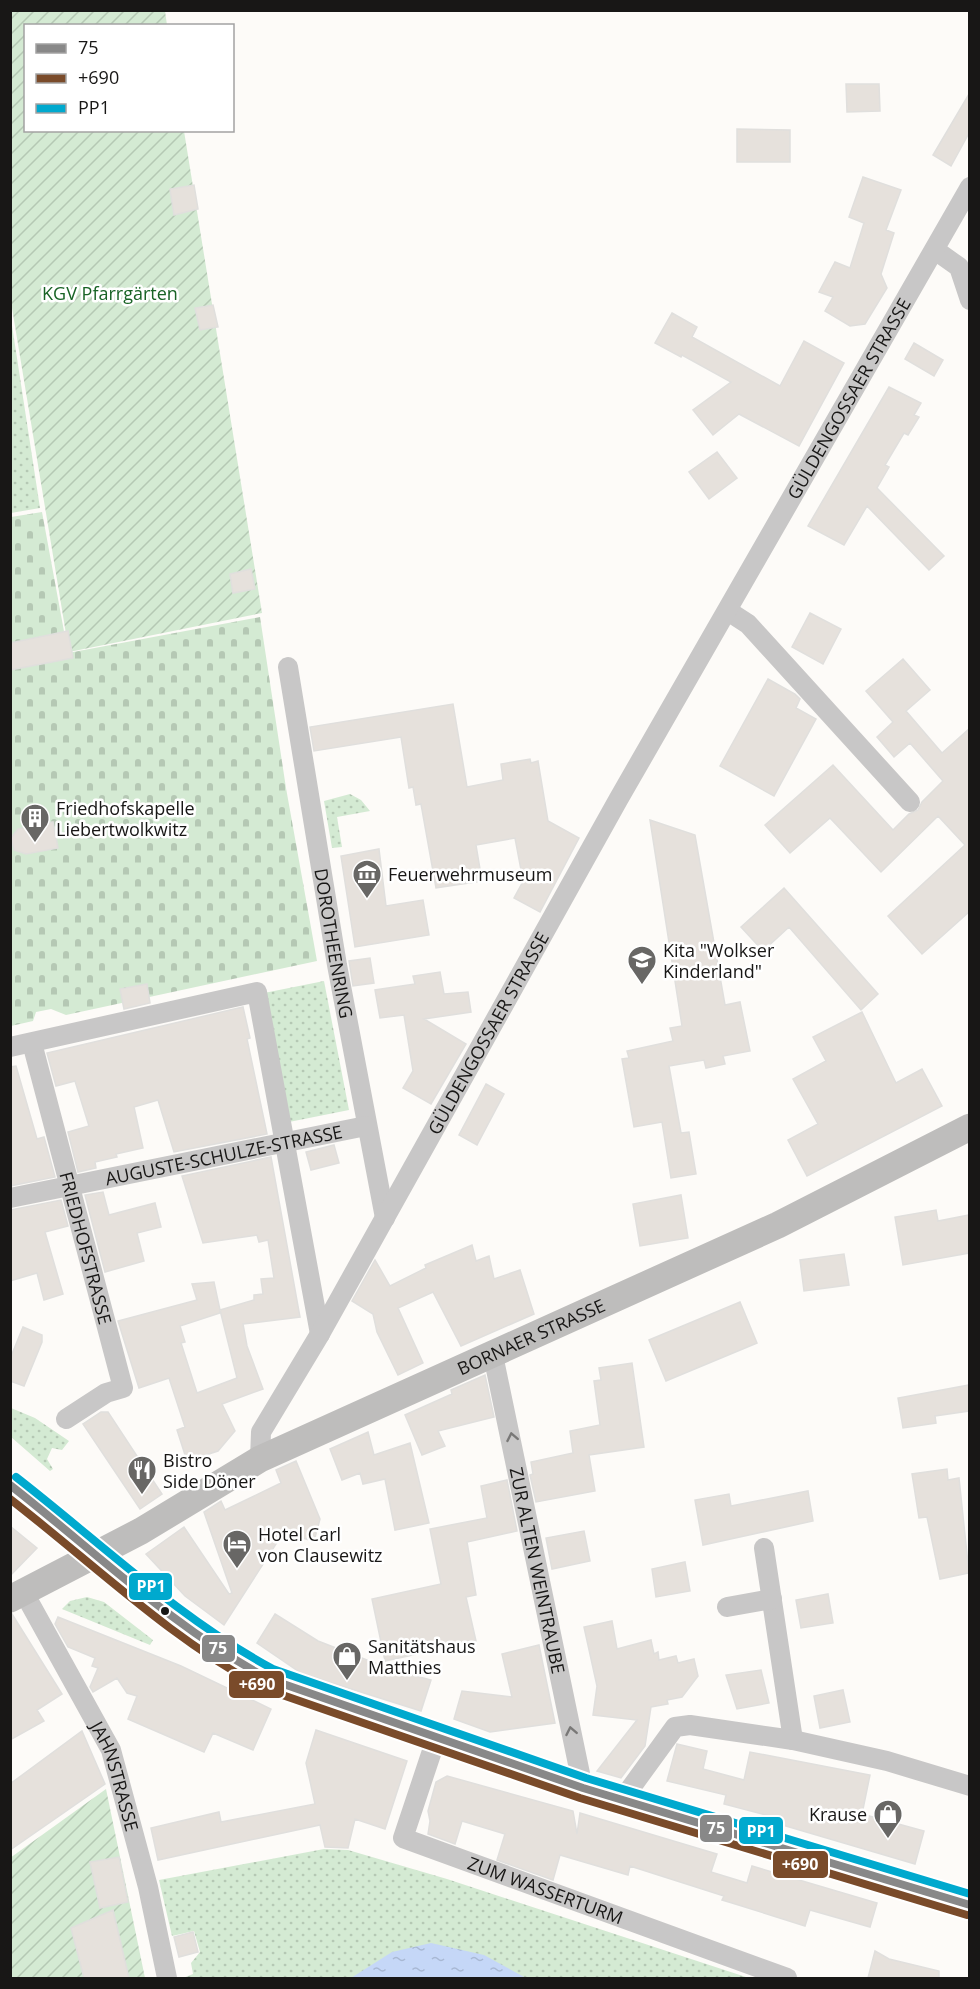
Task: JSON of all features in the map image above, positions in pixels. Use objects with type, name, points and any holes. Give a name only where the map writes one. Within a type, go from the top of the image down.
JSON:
[{"type":"main road","name":"BORNAER STRASSE","points":[[17,1595],[141,1531],[260,1459],[778,1225],[969,1127]]},
{"type":"main road","points":[[10,1485],[53,1517],[164,1613],[242,1667],[269,1679],[436,1739],[583,1788],[969,1905]]},
{"type":"street","name":"GÜLDENGOSSAER STRASSE","points":[[260,1459],[261,1432],[320,1334],[618,800],[969,187]]},
{"type":"street","points":[[935,250],[959,267],[969,300]]},
{"type":"street","points":[[728,611],[748,624],[910,802]]},
{"type":"street","name":"DOROTHEENRING","points":[[288,668],[366,1126],[385,1218]]},
{"type":"street","points":[[10,1047],[256,992],[286,1141],[320,1334]]},
{"type":"street","name":"FRIEDHOFSTRASSE","points":[[32,1042],[123,1388],[106,1393],[66,1419]]},
{"type":"street","name":"AUGUSTE-SCHULZE-STRASSE","points":[[10,1198],[366,1126]]},
{"type":"street","name":"ZUR ALTEN WEINTRAUBE","points":[[494,1355],[583,1788]]},
{"type":"street","points":[[764,1548],[793,1740]]},
{"type":"street","name":"JAHNSTRASSE","points":[[17,1595],[111,1750],[148,1887],[167,1978]]},
{"type":"street","points":[[727,1607],[772,1599]]},
{"type":"street","points":[[622,1800],[675,1727],[690,1725],[793,1740],[887,1761],[969,1786]]},
{"type":"street","name":"ZUM WASSERTURM","points":[[436,1739],[403,1838],[787,1978]]},
{"type":"green space","name":"KGV Pfarrgärten","points":[[10,11],[165,11],[167,24],[24,24],[24,132],[184,132],[262,613],[69,652],[11,302]]},
{"type":"green space","points":[[11,319],[40,508],[10,513]]},
{"type":"green space","points":[[42,512],[68,653],[260,617],[286,788],[317,961],[66,1015],[51,1009],[36,1012],[33,1021],[11,1026],[11,517]]},
{"type":"green space","points":[[350,794],[361,800],[370,811],[337,817],[342,847],[332,848],[324,801]]},
{"type":"green space","points":[[324,981],[349,1110],[289,1122],[264,993]]},
{"type":"green space","points":[[11,1408],[35,1418],[69,1441],[62,1450],[52,1448],[47,1459],[53,1469],[50,1471],[11,1437]]},
{"type":"green space","points":[[87,1597],[104,1602],[153,1640],[150,1645],[62,1609],[70,1601]]},
{"type":"green space","points":[[106,1789],[145,1978],[11,1978],[10,1858]]},
{"type":"green space","points":[[324,1849],[348,1850],[447,1879],[749,1978],[183,1978],[193,1974],[191,1963],[200,1952],[194,1931],[172,1936],[159,1880]]},
{"type":"water","points":[[431,1943],[484,1955],[526,1978],[351,1978],[392,1952]]},
{"type":"building","points":[[846,84],[879,84],[880,111],[847,112]]},
{"type":"building","points":[[969,94],[969,133],[951,166],[933,155]]},
{"type":"building","points":[[737,129],[790,130],[790,162],[737,162]]},
{"type":"building","points":[[863,177],[901,190],[886,230],[894,233],[881,274],[887,288],[865,324],[850,326],[825,311],[833,297],[819,292],[835,262],[850,268],[864,223],[849,217]]},
{"type":"building","points":[[194,185],[198,209],[174,215],[170,189]]},
{"type":"building","points":[[213,305],[218,327],[200,330],[195,308]]},
{"type":"building","points":[[672,313],[697,327],[692,337],[780,386],[804,341],[844,363],[799,446],[739,414],[713,435],[693,410],[731,382],[655,343]]},
{"type":"building","points":[[914,343],[943,360],[934,376],[905,359]]},
{"type":"building","points":[[889,387],[921,403],[914,415],[919,417],[908,435],[904,433],[885,465],[889,467],[877,488],[944,556],[929,570],[867,506],[844,545],[808,526]]},
{"type":"building","points":[[717,452],[737,478],[709,499],[689,472]]},
{"type":"building","points":[[251,569],[255,589],[233,593],[230,574]]},
{"type":"building","points":[[810,613],[841,629],[823,664],[792,647]]},
{"type":"building","points":[[68,631],[73,658],[10,670],[10,643]]},
{"type":"building","points":[[903,659],[930,690],[906,711],[942,753],[969,729],[969,912],[922,954],[888,916],[965,845],[938,816],[881,872],[830,818],[790,853],[765,825],[833,765],[893,830],[909,814],[918,810],[922,802],[943,781],[910,743],[894,757],[877,737],[893,722],[866,691]]},
{"type":"building","points":[[768,679],[795,694],[800,699],[796,708],[816,719],[774,796],[720,766]]},
{"type":"building","points":[[453,704],[467,787],[503,780],[501,764],[530,759],[531,763],[538,761],[548,821],[579,838],[540,912],[514,898],[527,874],[522,875],[515,838],[476,845],[482,881],[436,888],[421,804],[416,805],[413,787],[409,788],[401,737],[314,751],[310,727]]},
{"type":"building","points":[[650,820],[695,835],[725,1005],[740,1002],[750,1051],[723,1056],[725,1064],[706,1068],[704,1060],[669,1066],[681,1133],[689,1132],[696,1174],[671,1178],[662,1122],[634,1127],[622,1059],[629,1058],[627,1051],[673,1041],[670,1028],[682,1026]]},
{"type":"building","name":"Friedhofskapelle Liebertwolkwitz","points":[[53,822],[58,848],[26,854],[14,850],[11,838],[18,829]]},
{"type":"building","name":"Feuerwehrmuseum","points":[[379,849],[386,906],[423,900],[429,935],[355,947],[341,856]]},
{"type":"building","points":[[784,888],[878,994],[861,1010],[789,927],[763,951],[741,927]]},
{"type":"building","points":[[370,958],[374,983],[353,986],[349,961]]},
{"type":"building","points":[[440,972],[444,994],[468,992],[471,1012],[424,1019],[466,1044],[431,1104],[403,1088],[413,1071],[404,1015],[380,1018],[375,990],[415,984],[413,976]]},
{"type":"building","points":[[147,984],[150,1003],[124,1009],[120,989]]},
{"type":"building","points":[[243,1007],[250,1038],[247,1039],[267,1134],[174,1152],[158,1100],[134,1107],[143,1148],[116,1154],[117,1157],[95,1162],[96,1168],[78,1172],[68,1132],[89,1126],[75,1081],[56,1086],[47,1053]]},
{"type":"building","points":[[862,1012],[896,1083],[922,1069],[942,1106],[807,1176],[788,1140],[818,1124],[793,1079],[826,1061],[813,1037]]},
{"type":"building","points":[[16,1066],[37,1139],[44,1137],[55,1177],[10,1186],[10,1067]]},
{"type":"building","points":[[486,1084],[504,1094],[477,1145],[459,1135]]},
{"type":"building","points":[[334,1145],[339,1163],[311,1170],[306,1152]]},
{"type":"building","points":[[271,1157],[300,1317],[243,1324],[247,1346],[263,1389],[222,1404],[235,1431],[218,1451],[187,1461],[177,1430],[185,1427],[169,1378],[139,1388],[118,1321],[197,1300],[192,1284],[214,1282],[220,1310],[254,1300],[254,1295],[263,1294],[261,1279],[274,1278],[268,1240],[259,1242],[257,1235],[203,1243],[182,1176]],"holes":[[[220,1310],[237,1378],[197,1393],[181,1343],[185,1342],[180,1326],[220,1313]]]},
{"type":"building","points":[[103,1192],[109,1215],[155,1203],[161,1227],[137,1233],[144,1261],[105,1272],[85,1195]]},
{"type":"building","points":[[681,1195],[688,1238],[640,1246],[633,1204]]},
{"type":"building","points":[[61,1200],[68,1226],[45,1232],[63,1294],[44,1300],[37,1273],[10,1281],[10,1210]]},
{"type":"building","points":[[936,1210],[938,1221],[969,1215],[969,1253],[903,1265],[895,1217]]},
{"type":"building","points":[[472,1245],[476,1261],[489,1256],[494,1279],[520,1270],[534,1314],[461,1346],[433,1292],[398,1308],[423,1363],[398,1375],[377,1332],[373,1314],[352,1301],[375,1260],[390,1286],[426,1268],[425,1265]]},
{"type":"building","points":[[844,1254],[849,1285],[804,1291],[800,1260]]},
{"type":"building","points":[[740,1302],[757,1343],[666,1381],[649,1340]]},
{"type":"building","points":[[23,1327],[42,1335],[42,1342],[24,1386],[10,1381],[10,1359]]},
{"type":"building","points":[[632,1363],[644,1447],[589,1455],[595,1491],[536,1502],[530,1475],[533,1474],[531,1462],[573,1453],[570,1431],[600,1425],[594,1381],[601,1380],[599,1368]]},
{"type":"building","points":[[485,1375],[494,1417],[438,1431],[445,1446],[422,1455],[405,1415],[452,1394],[451,1390]]},
{"type":"building","points":[[969,1385],[969,1411],[935,1416],[936,1423],[903,1428],[898,1398]]},
{"type":"building","points":[[101,1412],[108,1412],[162,1494],[140,1509],[83,1424]]},
{"type":"building","points":[[368,1432],[374,1455],[410,1443],[429,1523],[395,1530],[385,1479],[363,1484],[360,1473],[342,1480],[330,1449]]},
{"type":"building","points":[[296,1461],[320,1519],[314,1541],[283,1533],[224,1625],[185,1596],[146,1554],[184,1527],[229,1594],[232,1593],[204,1512],[221,1501],[225,1510],[281,1483],[276,1470]]},
{"type":"building","points":[[947,1469],[948,1480],[959,1478],[969,1573],[940,1579],[927,1517],[919,1518],[912,1474]]},
{"type":"building","points":[[507,1480],[517,1531],[467,1542],[476,1595],[466,1597],[476,1641],[385,1661],[372,1599],[441,1584],[430,1529],[487,1518],[481,1486]]},
{"type":"building","points":[[808,1491],[813,1521],[703,1545],[695,1500],[729,1494],[731,1506]]},
{"type":"building","points":[[10,1526],[37,1548],[10,1576]]},
{"type":"building","points":[[584,1531],[590,1561],[552,1569],[546,1538]]},
{"type":"building","points":[[685,1562],[690,1591],[656,1597],[652,1569]]},
{"type":"building","points":[[828,1594],[833,1623],[801,1628],[796,1600]]},
{"type":"building","points":[[12,1614],[62,1694],[37,1710],[44,1721],[10,1740]]},
{"type":"building","points":[[275,1614],[318,1641],[375,1663],[371,1664],[431,1680],[421,1711],[301,1673],[257,1643]]},
{"type":"building","points":[[58,1617],[181,1666],[271,1709],[253,1750],[213,1733],[204,1752],[128,1719],[137,1696],[127,1693],[117,1678],[93,1692],[90,1687],[98,1668],[92,1666],[95,1658],[68,1647],[55,1624]]},
{"type":"building","points":[[612,1621],[617,1649],[651,1640],[654,1654],[658,1652],[659,1660],[676,1656],[678,1663],[694,1659],[698,1676],[682,1697],[667,1700],[668,1704],[651,1707],[645,1746],[621,1778],[597,1771],[637,1720],[593,1715],[597,1686],[584,1627]]},
{"type":"building","points":[[539,1645],[555,1723],[490,1732],[454,1719],[462,1691],[512,1697],[502,1654]]},
{"type":"building","points":[[761,1670],[769,1703],[737,1709],[726,1675]]},
{"type":"building","points":[[843,1690],[850,1722],[820,1728],[814,1696]]},
{"type":"building","points":[[316,1730],[407,1761],[385,1829],[355,1819],[348,1848],[325,1847],[320,1825],[158,1860],[151,1828],[219,1812],[221,1822],[315,1804],[306,1763]]},
{"type":"building","points":[[82,1731],[105,1784],[10,1850],[10,1784]]},
{"type":"building","points":[[677,1744],[707,1751],[703,1769],[744,1780],[750,1752],[870,1775],[862,1814],[924,1831],[915,1864],[779,1824],[781,1819],[724,1804],[726,1795],[667,1781]]},
{"type":"building","points":[[447,1776],[573,1811],[577,1834],[580,1813],[717,1854],[711,1872],[747,1883],[752,1866],[877,1903],[870,1927],[810,1910],[805,1926],[722,1900],[724,1896],[630,1866],[628,1875],[560,1855],[553,1880],[497,1860],[505,1834],[462,1821],[455,1844],[428,1834],[430,1821],[428,1811],[436,1782]]},
{"type":"building","points":[[119,1857],[128,1902],[100,1908],[90,1862]]},
{"type":"building","points":[[113,1910],[129,1978],[84,1978],[71,1928]]},
{"type":"building","points":[[193,1932],[198,1952],[179,1957],[174,1937]]},
{"type":"building","points":[[875,1951],[889,1959],[939,1971],[939,1978],[868,1978]]},
{"type":"transit line","name":"PP1","points":[[16,1477],[172,1603],[238,1649],[273,1669],[586,1778],[970,1894]]},
{"type":"transit line","name":"75","points":[[10,1485],[200,1637],[269,1679],[583,1788],[970,1905]]},
{"type":"transit line","name":"+690","points":[[10,1499],[165,1624],[230,1669],[265,1689],[580,1798],[967,1915]]},
{"type":"place","name":"Friedhofskapelle Liebertwolkwitz","points":[[35,844]]},
{"type":"place","name":"Feuerwehrmuseum","points":[[367,900]]},
{"type":"place","name":"Kita \"Wolkser Kinderland\"","points":[[642,986]]},
{"type":"place","name":"Bistro Side Döner","points":[[142,1496]]},
{"type":"place","name":"Hotel Carl von Clausewitz","points":[[237,1570]]},
{"type":"place","name":"Sanitätshaus Matthies","points":[[347,1682]]},
{"type":"place","name":"Krause","points":[[888,1840]]}]
